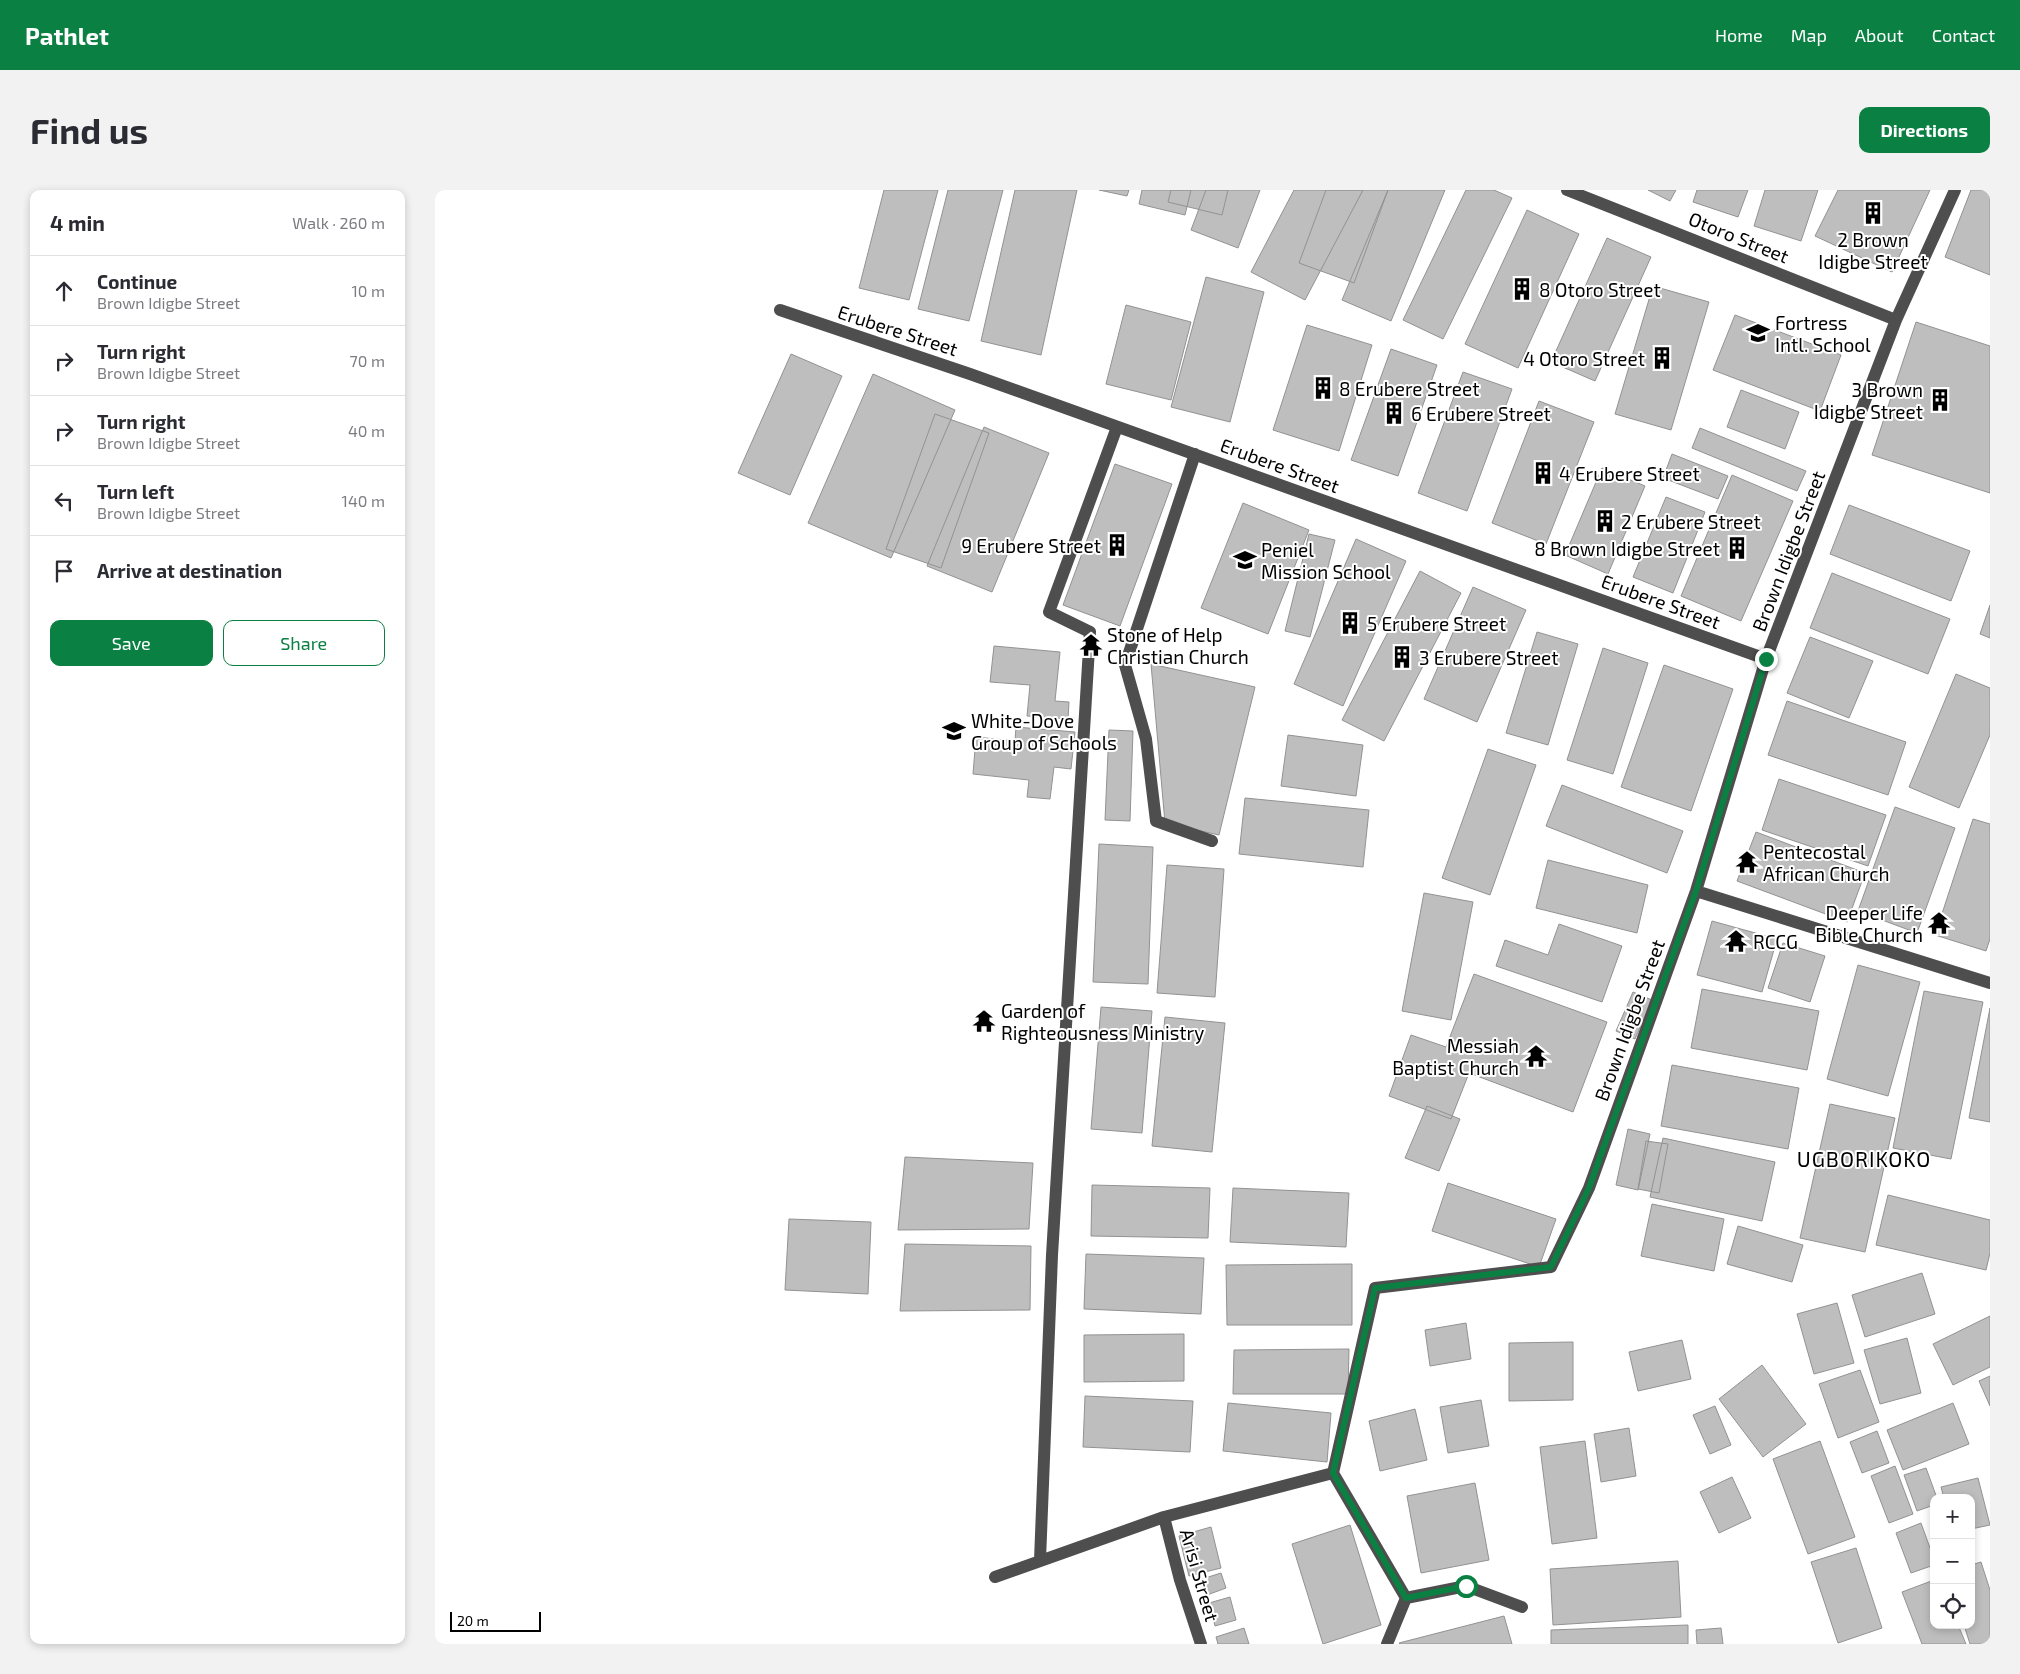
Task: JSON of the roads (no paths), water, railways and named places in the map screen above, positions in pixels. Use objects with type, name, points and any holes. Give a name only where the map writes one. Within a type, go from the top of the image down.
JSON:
[{"type":"street","name":"Otoro Street","points":[[1567,190],[1896,320]]},
{"type":"street","name":"Brown Idigbe Street","points":[[1333,1473],[1375,1288],[1551,1267],[1589,1188],[1696,891],[1766,659],[1896,320],[1955,190]]},
{"type":"street","name":"Erubere Street","points":[[779,310],[970,374],[1766,659]]},
{"type":"street","points":[[1040,1560],[1052,1255],[1090,632],[1049,612],[1117,427]]},
{"type":"street","points":[[1195,454],[1125,665],[1146,739],[1156,821],[1212,841]]},
{"type":"street","points":[[1696,891],[1990,983]]},
{"type":"street","points":[[995,1577],[1164,1517],[1333,1473],[1406,1598]]},
{"type":"street","name":"Arisi Street","points":[[1164,1517],[1180,1580],[1201,1644]]},
{"type":"street","points":[[1406,1598],[1466,1586],[1522,1607]]},
{"type":"street","points":[[1387,1644],[1406,1598]]},
{"type":"place","name":"2 Brown Idigbe Street","points":[[1873,213]]},
{"type":"place","name":"8 Otoro Street","points":[[1522,289]]},
{"type":"place","name":"Fortress Intl. School","points":[[1758,333]]},
{"type":"place","name":"4 Otoro Street","points":[[1662,358]]},
{"type":"place","name":"8 Erubere Street","points":[[1323,388]]},
{"type":"place","name":"3 Brown Idigbe Street","points":[[1940,400]]},
{"type":"place","name":"6 Erubere Street","points":[[1394,413]]},
{"type":"place","name":"4 Erubere Street","points":[[1543,473]]},
{"type":"place","name":"2 Erubere Street","points":[[1605,521]]},
{"type":"place","name":"9 Erubere Street","points":[[1117,545]]},
{"type":"place","name":"8 Brown Idigbe Street","points":[[1737,548]]},
{"type":"place","name":"Peniel Mission School","points":[[1245,560]]},
{"type":"place","name":"5 Erubere Street","points":[[1350,623]]},
{"type":"place","name":"Stone of Help Christian Church","points":[[1091,645]]},
{"type":"place","name":"3 Erubere Street","points":[[1402,657]]},
{"type":"place","name":"White-Dove Group of Schools","points":[[954,731]]},
{"type":"place","name":"Pentecostal African Church","points":[[1747,862]]},
{"type":"place","name":"Deeper Life Bible Church","points":[[1939,923]]},
{"type":"place","name":"RCCG","points":[[1736,941]]},
{"type":"place","name":"Garden of Righteousness Ministry","points":[[984,1021]]},
{"type":"place","name":"Messiah Baptist Church","points":[[1536,1056]]},
{"type":"district","name":"UGBORIKOKO","points":[[1864,1158]]}]
